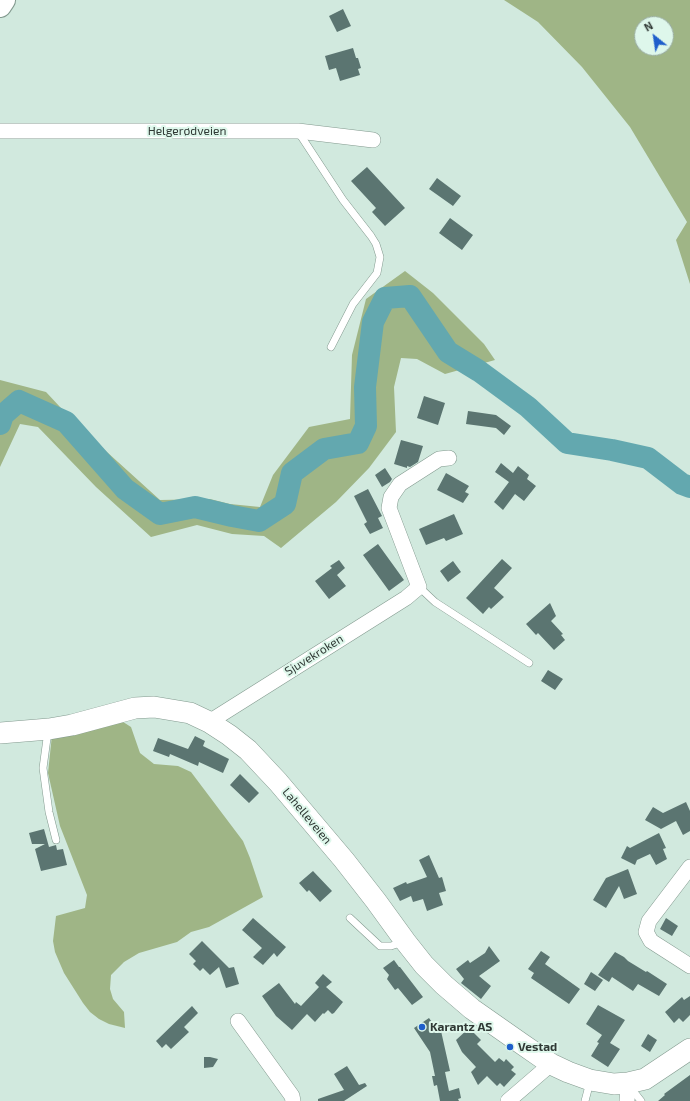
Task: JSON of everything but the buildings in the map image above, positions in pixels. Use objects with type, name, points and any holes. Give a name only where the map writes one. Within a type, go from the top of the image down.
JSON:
[{"type":"main road","points":[[0,6],[4,0]]},
{"type":"street","name":"Helgerødveien","points":[[0,131],[298,131],[373,140]]},
{"type":"street","points":[[418,587],[389,508],[391,497],[400,484],[439,458],[449,458]]},
{"type":"street","name":"Sjuvekroken","points":[[209,722],[406,598],[418,587]]},
{"type":"street","name":"Lahelleveien","points":[[0,733],[48,729],[135,708],[172,709],[190,713],[209,722],[229,735],[248,750],[278,782],[344,860],[424,965],[439,980],[472,1009],[551,1064],[590,1080],[614,1084],[627,1092],[690,1049]]},
{"type":"street","points":[[690,867],[649,921],[646,932],[651,941],[690,966]]},
{"type":"street","points":[[238,1021],[292,1096],[293,1101]]},
{"type":"street","points":[[508,1101],[551,1064]]},
{"type":"lane","points":[[298,131],[338,194],[371,236],[376,244],[380,257],[377,273],[353,304],[331,347]]},
{"type":"lane","points":[[418,587],[435,602],[529,663]]},
{"type":"lane","points":[[48,729],[43,768],[49,812],[56,840]]},
{"type":"lane","points":[[350,918],[380,946],[391,946],[405,941]]},
{"type":"lane","points":[[585,1101],[590,1080]]},
{"type":"lane","points":[[627,1092],[641,1101]]},
{"type":"green space","points":[[504,0],[690,0],[690,284],[676,240],[687,222],[630,127],[582,67],[538,22]]},
{"type":"green space","points":[[405,271],[433,293],[484,344],[495,360],[445,374],[417,359],[401,358],[394,387],[396,432],[369,468],[336,502],[281,548],[264,536],[232,534],[197,525],[151,537],[96,487],[38,427],[20,424],[0,467],[0,380],[46,392],[76,424],[160,500],[210,499],[230,504],[260,507],[273,475],[309,427],[350,419],[352,355],[366,299]]},
{"type":"green space","points":[[120,720],[131,727],[140,753],[154,764],[178,766],[191,772],[243,841],[263,897],[209,927],[191,932],[177,942],[139,953],[124,962],[111,975],[110,989],[113,999],[124,1012],[125,1028],[109,1024],[90,1012],[64,973],[55,952],[53,941],[56,916],[85,908],[87,895],[60,826],[48,773],[52,735]]},
{"type":"waterway","points":[[0,424],[3,415],[19,401],[66,422],[125,489],[160,514],[195,507],[259,521],[285,504],[292,473],[324,449],[358,443],[366,426],[365,387],[373,322],[385,298],[410,296],[448,352],[479,371],[528,407],[567,443],[612,450],[648,458],[682,484],[690,487]]},
{"type":"place","name":"Karantz AS","points":[[422,1027]]},
{"type":"place","name":"Vestad","points":[[510,1047]]}]
